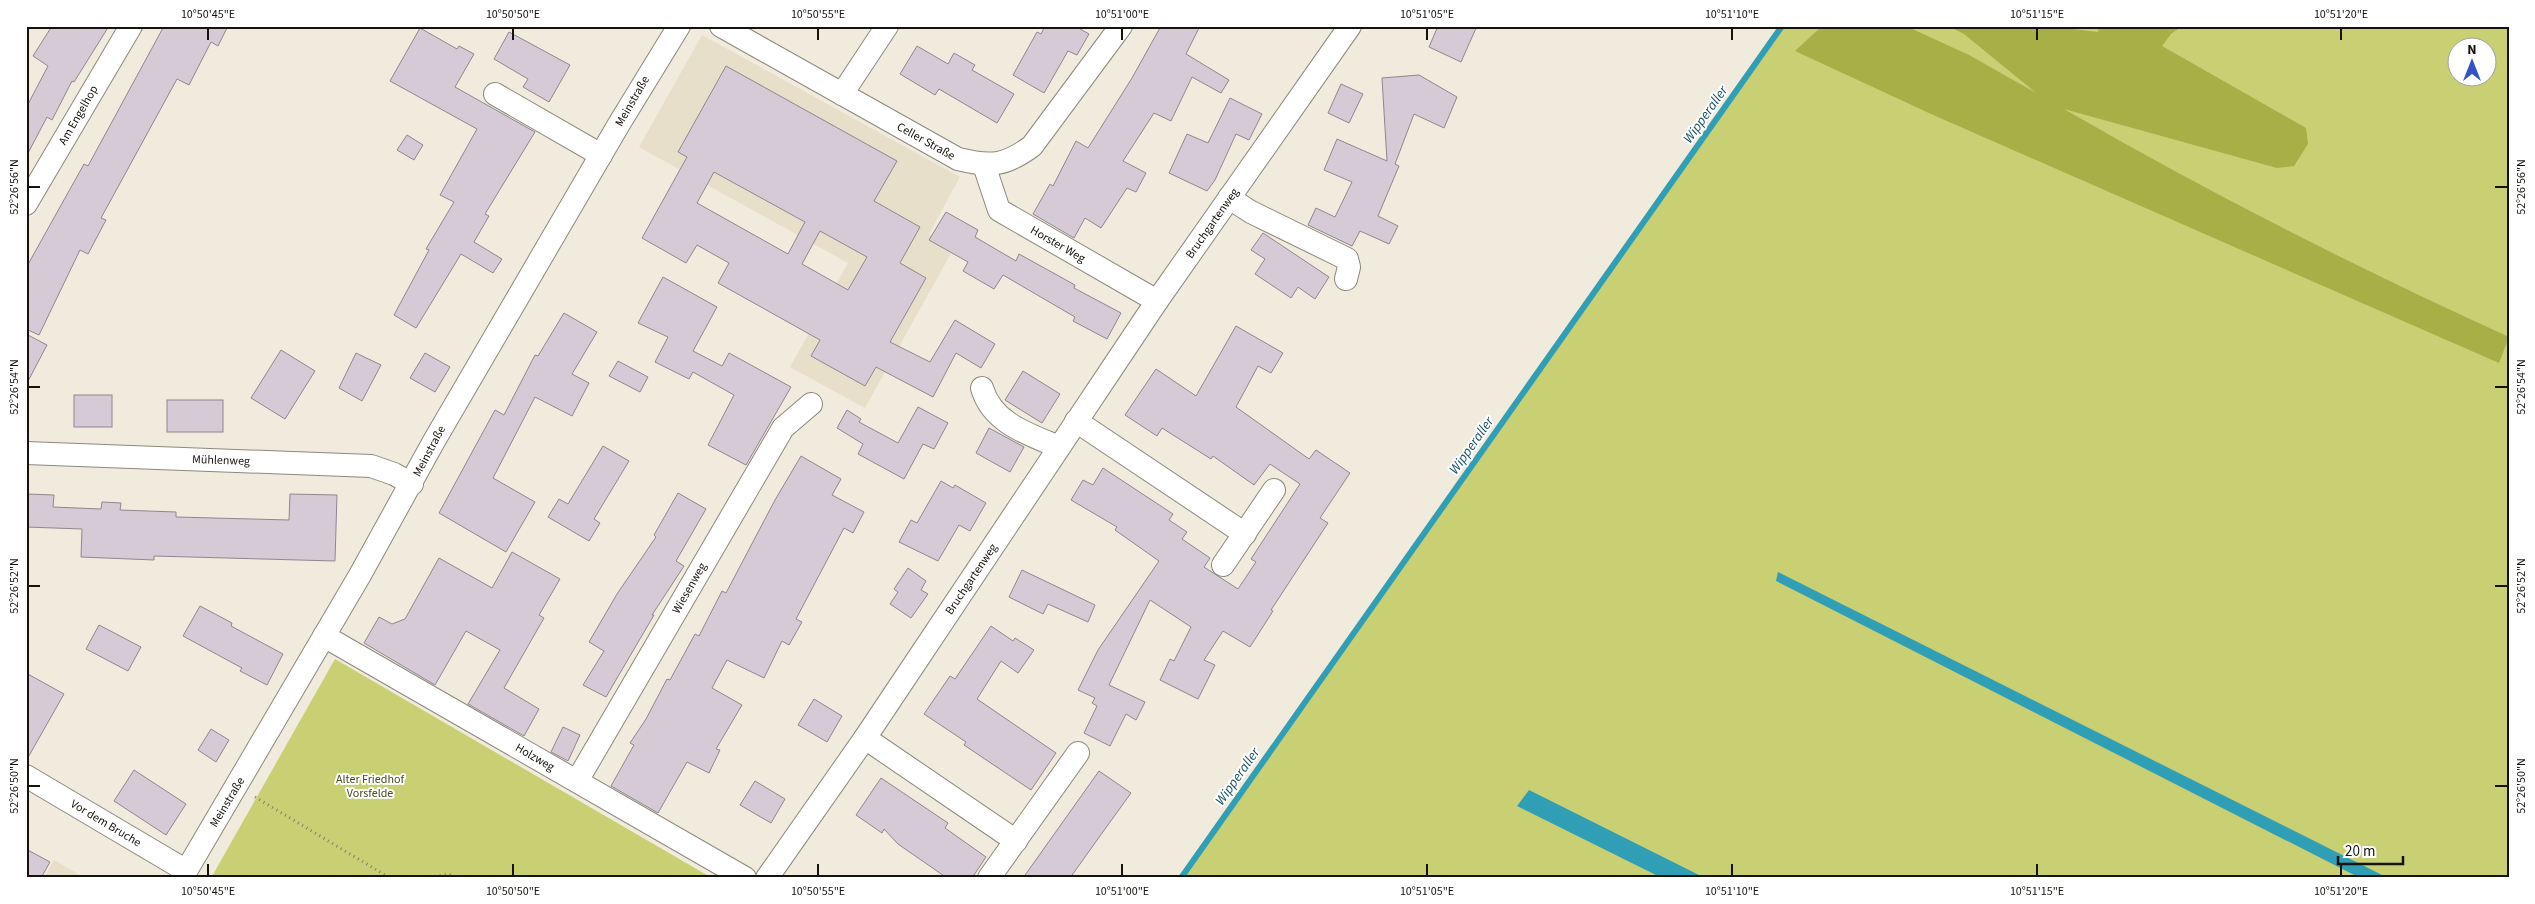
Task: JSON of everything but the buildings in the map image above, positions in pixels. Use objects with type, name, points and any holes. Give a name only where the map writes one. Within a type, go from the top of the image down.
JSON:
[{"type":"street","name":"Am Engelhop","points":[[26,204],[131,26]]},
{"type":"street","name":"Meinstraße","points":[[184,874],[237,786],[412,484],[434,441],[650,71],[680,26]]},
{"type":"street","name":"Celler Straße","points":[[721,26],[958,160],[984,165],[1006,162],[1017,158],[1032,146],[1121,26]]},
{"type":"street","points":[[842,94],[886,26]]},
{"type":"street","name":"Bruchgartenweg","points":[[767,878],[865,738],[1157,301],[1350,26]]},
{"type":"street","points":[[495,94],[601,155]]},
{"type":"street","name":"Horster Weg","points":[[984,165],[999,210],[1157,301]]},
{"type":"street","points":[[1229,198],[1251,212],[1347,259],[1349,267],[1346,279]]},
{"type":"street","points":[[982,388],[986,402],[994,413],[1017,428],[1059,447]]},
{"type":"street","name":"Wiesenweg","points":[[577,781],[783,428],[811,404]]},
{"type":"street","points":[[1076,421],[1245,534]]},
{"type":"street","name":"Mühlenweg","points":[[26,453],[371,466],[394,474],[412,484]]},
{"type":"street","points":[[1223,565],[1274,490]]},
{"type":"street","name":"Holzweg","points":[[324,636],[745,878]]},
{"type":"street","points":[[865,738],[1016,841]]},
{"type":"street","points":[[989,878],[1078,753]]},
{"type":"street","name":"Vor dem Bruche","points":[[26,776],[184,874]]},
{"type":"path","points":[[237,786],[390,878]]},
{"type":"path","points":[[425,878],[449,874],[456,878]]},
{"type":"shaded area","points":[[702,35],[960,177],[929,234],[954,248],[865,408],[790,367],[848,263],[639,147]]},
{"type":"shaded area","points":[[54,860],[85,878],[44,878]]},
{"type":"green space","points":[[1779,26],[2509,26],[2509,878],[1179,878],[1416,546]]},
{"type":"green space","points":[[1822,26],[1908,27],[1969,55],[2036,93],[1964,34],[1948,26],[2068,26],[2073,29],[2098,32],[2099,26],[2182,26],[2171,34],[2162,46],[2306,128],[2308,144],[2294,166],[2277,168],[2064,109],[2173,170],[2284,228],[2396,284],[2509,337],[2499,363],[1931,114],[1795,51]]},
{"type":"green space","name":"Alter Friedhof Vorsfelde","points":[[335,659],[712,878],[211,878]]},
{"type":"water","points":[[1778,572],[2388,878],[2360,878],[1776,581]]},
{"type":"water","points":[[1529,790],[1705,878],[1662,878],[1517,806]]},
{"type":"waterway","name":"Wipperaller","points":[[1181,878],[1782,26]]}]
